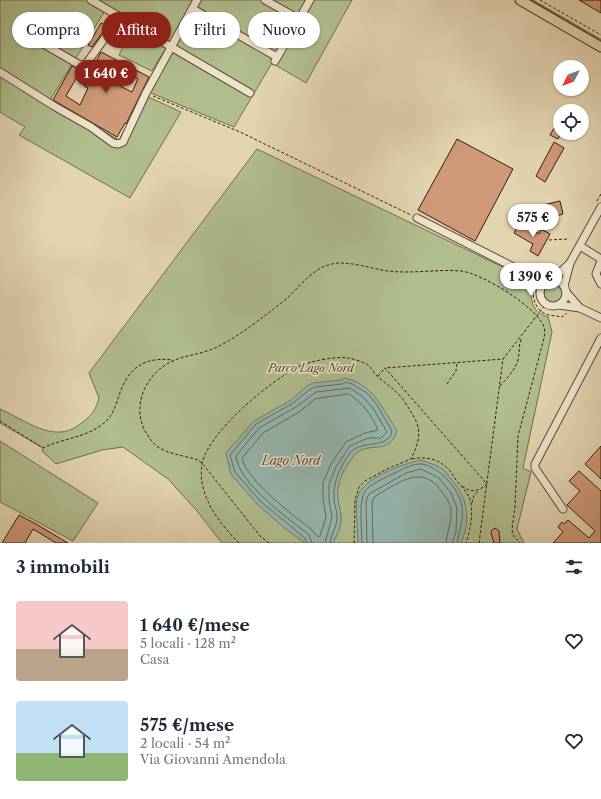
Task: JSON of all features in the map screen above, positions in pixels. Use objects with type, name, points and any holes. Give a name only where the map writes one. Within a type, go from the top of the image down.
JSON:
[{"type":"main road","points":[[520,0],[601,47]]},
{"type":"street","points":[[91,0],[111,12]]},
{"type":"street","points":[[0,72],[54,106],[92,126],[113,143],[118,144],[123,142],[146,93],[197,0]]},
{"type":"street","points":[[265,0],[285,12]]},
{"type":"street","points":[[303,12],[310,0]]},
{"type":"street","points":[[193,9],[248,42]]},
{"type":"street","points":[[51,48],[80,64],[86,64],[102,42]]},
{"type":"street","points":[[171,48],[250,93]]},
{"type":"street","points":[[258,48],[276,59],[282,48]]},
{"type":"street","points":[[552,280],[570,263],[580,246],[598,206]]},
{"type":"street","points":[[417,218],[541,282],[552,280],[561,282],[578,307]]},
{"type":"street","points":[[580,246],[601,260],[596,274],[601,284]]},
{"type":"street","points":[[559,305],[565,300],[565,289],[570,263]]},
{"type":"street","points":[[541,282],[540,295],[546,304],[551,306],[559,305],[578,307],[601,318]]},
{"type":"street","points":[[563,509],[535,468],[535,464],[601,338]]},
{"type":"path","points":[[540,0],[601,36]]},
{"type":"path","points":[[146,93],[240,132],[417,218]]},
{"type":"path","points":[[598,206],[601,194]]},
{"type":"path","points":[[549,240],[568,239]]},
{"type":"path","points":[[269,543],[260,536],[202,463],[198,460],[164,450],[157,447],[150,441],[142,424],[138,409],[143,390],[159,370],[174,360],[205,352],[236,336],[286,299],[310,276],[322,268],[338,263],[388,271],[462,271],[480,277],[509,293],[537,317],[544,327],[543,342],[518,436],[515,507],[512,529],[513,535],[520,543]]},
{"type":"path","points":[[555,269],[533,291],[537,306],[541,311],[548,315],[562,317],[570,311],[573,312],[578,307]]},
{"type":"path","points":[[480,543],[503,359],[546,304]]},
{"type":"path","points":[[499,387],[514,370],[518,360],[519,344],[523,335]]},
{"type":"path","points":[[239,543],[219,522],[212,510],[204,492],[201,477],[202,463],[210,446],[228,421],[242,408],[277,381],[301,366],[316,361],[346,358],[366,364],[399,394],[415,421],[420,433],[418,444],[411,459]]},
{"type":"path","points":[[0,421],[43,448],[79,436],[100,426],[114,411],[120,391],[128,375],[146,361],[165,359],[174,360]]},
{"type":"path","points":[[378,376],[386,368],[503,359]]},
{"type":"path","points":[[447,384],[456,371],[457,362]]},
{"type":"path","points":[[386,368],[487,484]]},
{"type":"path","points":[[354,543],[355,500],[359,487],[366,481],[387,469],[411,459],[422,457],[438,461],[448,469],[462,486],[469,496],[471,504]]},
{"type":"path","points":[[466,543],[469,535],[471,504],[474,495],[487,484]]},
{"type":"path","points":[[462,486],[473,491],[480,490]]},
{"type":"green space","points":[[0,0],[88,0],[105,11],[102,12],[102,16],[94,29],[94,12],[12,12],[12,48],[82,48],[50,100],[119,140],[144,95],[181,112],[130,198],[19,135],[25,127],[0,112]]},
{"type":"green space","points":[[95,0],[352,0],[306,83],[272,63],[234,127],[146,91],[169,48],[171,48],[171,12],[115,12]]},
{"type":"green space","points":[[122,48],[166,48],[152,71],[119,55]]},
{"type":"green space","name":"Parco Lago Nord","points":[[257,149],[534,282],[531,293],[532,303],[542,315],[548,317],[552,332],[523,468],[531,472],[517,529],[524,543],[222,543],[197,511],[168,479],[123,447],[102,450],[56,464],[42,451],[43,448],[0,423],[0,409],[29,424],[50,431],[60,432],[69,430],[79,425],[90,416],[96,407],[99,398],[89,373]]},
{"type":"green space","points":[[553,285],[557,286],[561,290],[561,298],[557,302],[553,303],[549,302],[545,298],[544,294],[545,290],[549,286]]},
{"type":"green space","points":[[0,441],[98,503],[73,541],[0,502]]},
{"type":"water","name":"Lago Nord","points":[[344,378],[354,381],[370,391],[397,430],[394,438],[389,443],[383,446],[359,451],[344,471],[338,487],[341,523],[333,543],[305,543],[287,530],[257,504],[231,474],[226,453],[254,421],[291,400],[307,386],[313,383],[342,380]]},
{"type":"water","points":[[421,460],[436,465],[444,470],[462,494],[465,502],[467,518],[461,543],[358,543],[356,503],[360,491],[374,478],[404,465]]},
{"type":"building","points":[[579,0],[601,0],[601,13]]},
{"type":"building","points":[[102,24],[102,33],[94,44],[94,35]]},
{"type":"building","points":[[101,52],[149,77],[126,124],[125,123],[117,137],[53,100],[72,66],[81,70],[66,96],[80,105],[88,88],[84,86]],"holes":[[[113,66],[138,79],[132,92],[106,79]]]},
{"type":"building","points":[[457,139],[513,169],[475,241],[418,210]]},
{"type":"building","points":[[554,142],[564,148],[545,182],[536,176]]},
{"type":"building","points":[[560,201],[563,214],[543,220],[539,206]]},
{"type":"building","points":[[519,223],[539,234],[541,229],[550,234],[538,256],[530,251],[533,244],[514,233]]},
{"type":"building","points":[[601,446],[601,479],[585,464]]},
{"type":"building","points":[[579,471],[601,491],[601,543],[553,543],[563,532],[558,527],[562,522],[564,524],[568,520],[589,538],[595,531],[567,505],[580,491],[569,481]]},
{"type":"building","points":[[19,515],[68,543],[56,543],[33,529],[25,543],[2,543]]},
{"type":"building","points":[[495,528],[499,531],[500,543],[494,543],[491,533]]},
{"type":"waterway","points":[[532,0],[601,40]]}]
